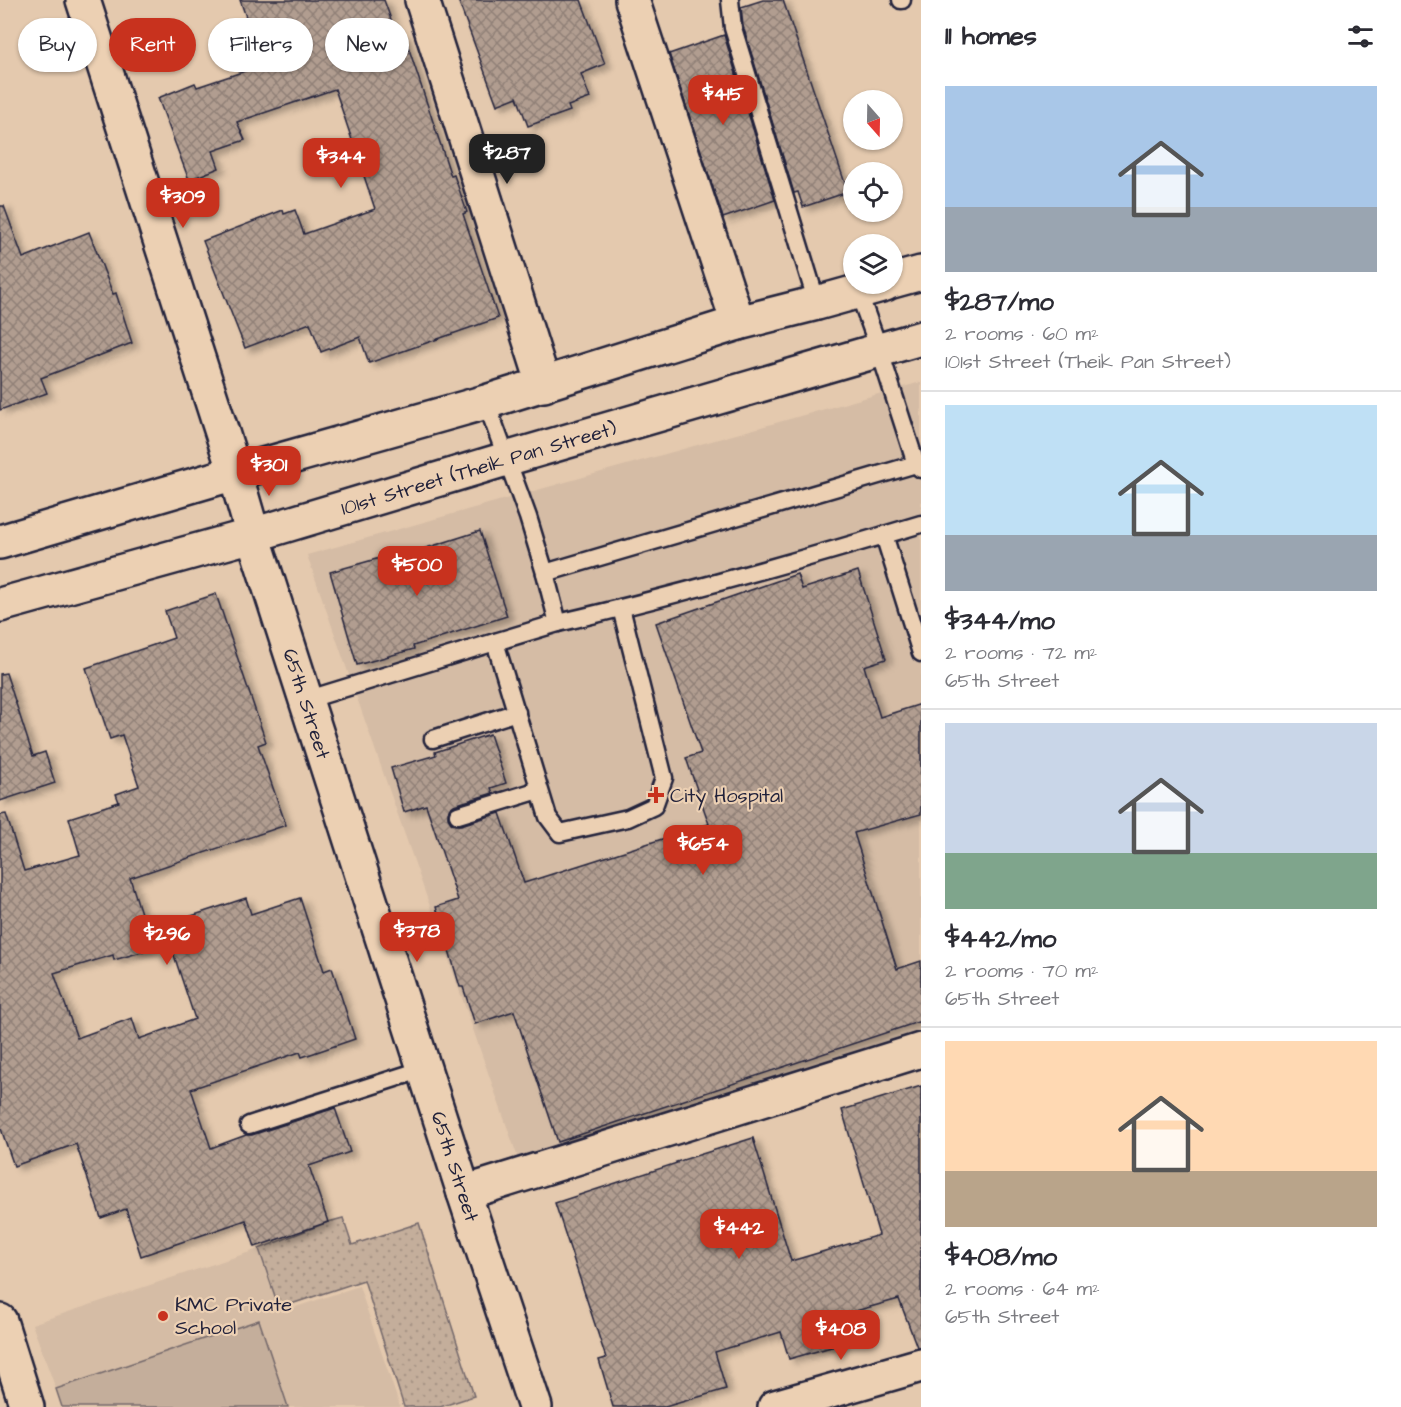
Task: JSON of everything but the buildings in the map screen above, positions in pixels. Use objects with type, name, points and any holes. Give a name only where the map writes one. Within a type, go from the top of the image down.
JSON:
[{"type":"street","name":"65th Street","points":[[83,0],[424,1069],[535,1407]]},
{"type":"street","points":[[422,0],[544,385]]},
{"type":"street","points":[[632,0],[738,323]]},
{"type":"street","points":[[903,278],[921,273]]},
{"type":"street","points":[[0,542],[544,385],[738,323],[848,294]]},
{"type":"street","name":"101st Street (Theik Pan Street)","points":[[0,605],[253,535],[921,338]]},
{"type":"street","points":[[464,1193],[921,1050]]},
{"type":"street","points":[[0,1321],[27,1407]]},
{"type":"street","points":[[775,1407],[832,1399],[921,1365]]},
{"type":"lane","points":[[730,0],[733,28],[817,303]]},
{"type":"lane","points":[[545,573],[918,467],[879,349],[873,294]]},
{"type":"lane","points":[[486,402],[528,517],[558,623]]},
{"type":"lane","points":[[306,700],[558,623],[621,608],[921,524]]},
{"type":"lane","points":[[884,535],[921,653]]},
{"type":"lane","points":[[495,642],[548,817],[560,833],[628,818],[654,806],[664,778],[621,608]]},
{"type":"lane","points":[[433,739],[517,712]]},
{"type":"lane","points":[[458,815],[539,790]]},
{"type":"lane","points":[[249,1125],[424,1069]]},
{"type":"shaded area","name":"City Hospital","points":[[921,382],[921,1035],[518,1158],[307,555]]},
{"type":"shaded area","points":[[343,1218],[352,1245],[419,1223],[474,1396],[440,1407],[404,1407],[364,1280],[279,1308],[259,1249]]},
{"type":"shaded area","points":[[259,1249],[281,1312],[359,1286],[400,1407],[288,1407],[259,1320],[56,1389],[32,1324]]},
{"type":"shaded area","points":[[259,1320],[288,1407],[62,1407],[56,1389]]},
{"type":"place","name":"City Hospital","points":[[656,795]]},
{"type":"place","name":"KMC Private School","points":[[163,1316]]}]
